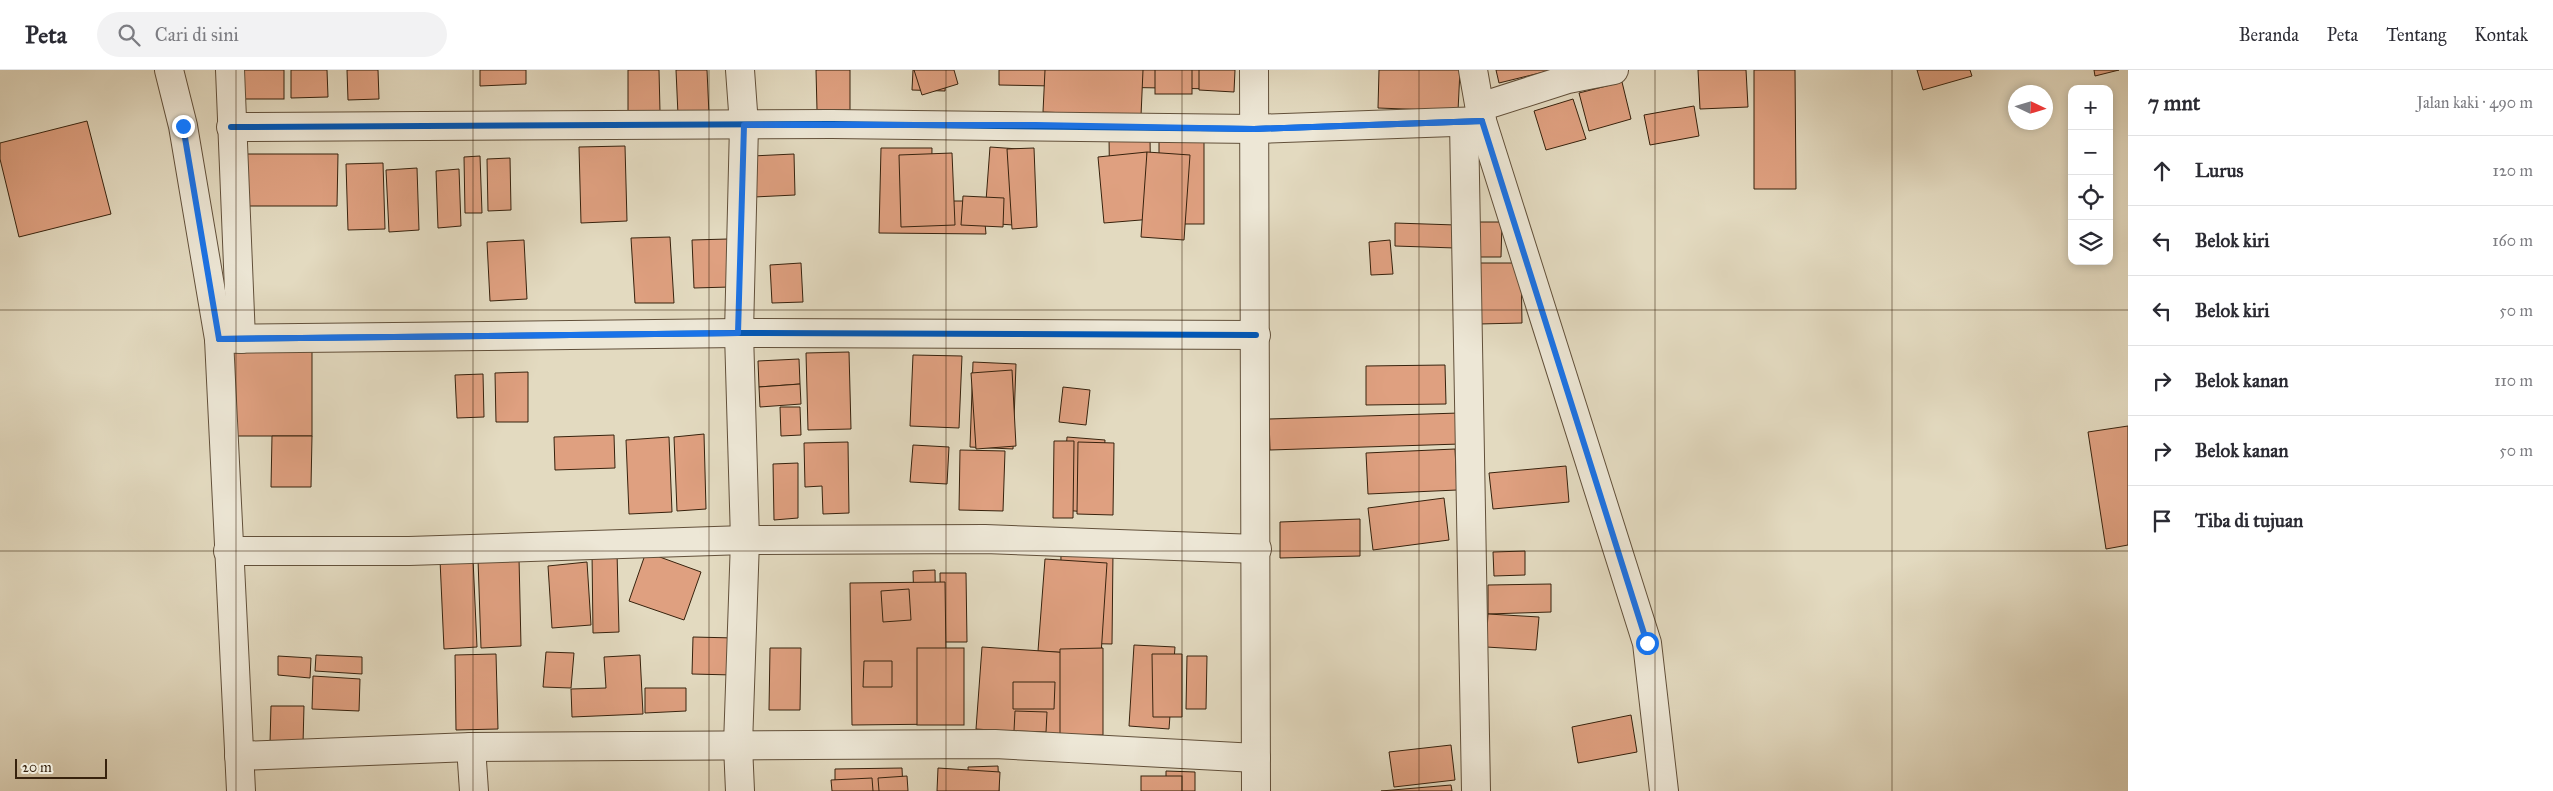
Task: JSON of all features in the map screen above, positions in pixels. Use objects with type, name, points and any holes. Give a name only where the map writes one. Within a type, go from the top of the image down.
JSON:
[{"type":"street","points":[[169,70],[230,339]]},
{"type":"street","points":[[230,70],[232,127],[228,551],[241,791]]},
{"type":"street","points":[[740,70],[744,125],[738,333],[744,540],[738,746],[740,791]]},
{"type":"street","points":[[1254,70],[1257,549],[1256,791]]},
{"type":"street","points":[[1473,70],[1475,117],[1476,791]]},
{"type":"street","points":[[232,127],[1036,125],[1254,129],[1475,117],[1568,79],[1614,70]]},
{"type":"street","points":[[1475,117],[1647,643],[1664,791]]},
{"type":"street","points":[[230,339],[738,333],[1256,335]]},
{"type":"street","points":[[228,551],[409,552],[744,540],[985,539],[1257,549]]},
{"type":"street","points":[[239,756],[471,747],[995,744],[1256,758]]},
{"type":"street","points":[[471,747],[474,791]]},
{"type":"building","points":[[236,70],[284,70],[284,99],[236,99]]},
{"type":"building","points":[[291,70],[327,70],[328,97],[291,98]]},
{"type":"building","points":[[347,70],[378,70],[379,99],[348,100]]},
{"type":"building","points":[[480,70],[526,70],[526,84],[480,86]]},
{"type":"building","points":[[628,70],[659,70],[660,112],[628,112]]},
{"type":"building","points":[[676,70],[707,70],[709,114],[678,115]]},
{"type":"building","points":[[816,70],[850,70],[850,110],[817,110]]},
{"type":"building","points":[[913,70],[946,70],[945,91],[912,90]]},
{"type":"building","points":[[914,70],[954,70],[958,84],[922,95]]},
{"type":"building","points":[[999,70],[1216,70],[1216,89],[999,85]]},
{"type":"building","points":[[1045,70],[1143,70],[1141,116],[1043,112]]},
{"type":"building","points":[[1155,70],[1192,70],[1192,94],[1155,94]]},
{"type":"building","points":[[1199,70],[1235,70],[1234,92],[1199,90]]},
{"type":"building","points":[[1379,70],[1460,70],[1458,111],[1378,108]]},
{"type":"building","points":[[1496,70],[1548,70],[1548,71],[1499,83]]},
{"type":"building","points":[[1698,70],[1746,70],[1748,107],[1700,109]]},
{"type":"building","points":[[1754,70],[1795,70],[1796,189],[1754,189]]},
{"type":"building","points":[[1917,70],[1970,70],[1972,76],[1923,90]]},
{"type":"building","points":[[2094,70],[2119,70],[2095,76]]},
{"type":"building","points":[[1622,82],[1631,119],[1589,131],[1579,93]]},
{"type":"building","points":[[1573,99],[1586,139],[1546,150],[1534,111]]},
{"type":"building","points":[[1694,106],[1699,136],[1650,145],[1644,115]]},
{"type":"building","points":[[87,121],[111,214],[19,237],[0,159],[0,143]]},
{"type":"building","points":[[1109,136],[1150,136],[1151,217],[1110,217]]},
{"type":"building","points":[[1159,137],[1204,137],[1204,224],[1159,224]]},
{"type":"building","points":[[625,146],[627,221],[581,223],[579,147]]},
{"type":"building","points":[[990,147],[1033,150],[1027,226],[985,223],[986,234],[879,233],[881,148],[932,148],[931,201],[986,201]]},
{"type":"building","points":[[1034,148],[1037,227],[1012,229],[1007,149]]},
{"type":"building","points":[[1147,152],[1153,219],[1104,223],[1098,157]]},
{"type":"building","points":[[1147,152],[1190,155],[1184,240],[1141,237]]},
{"type":"building","points":[[952,153],[955,225],[901,227],[899,155]]},
{"type":"building","points":[[245,154],[338,154],[337,206],[244,206]]},
{"type":"building","points":[[794,154],[795,195],[754,197],[752,156]]},
{"type":"building","points":[[480,156],[482,213],[465,213],[464,157]]},
{"type":"building","points":[[510,158],[511,210],[488,211],[487,159]]},
{"type":"building","points":[[383,163],[385,229],[348,230],[346,164]]},
{"type":"building","points":[[417,168],[419,230],[389,232],[386,170]]},
{"type":"building","points":[[459,169],[461,226],[438,228],[436,171]]},
{"type":"building","points":[[963,196],[1004,198],[1003,227],[961,225]]},
{"type":"building","points":[[1479,222],[1502,222],[1501,257],[1478,257]]},
{"type":"building","points":[[1395,223],[1456,225],[1455,248],[1395,246]]},
{"type":"building","points":[[670,237],[674,303],[635,303],[631,238]]},
{"type":"building","points":[[728,239],[730,287],[694,288],[692,240]]},
{"type":"building","points":[[524,240],[527,299],[490,301],[487,242]]},
{"type":"building","points":[[1390,240],[1393,274],[1371,275],[1369,242]]},
{"type":"building","points":[[801,263],[803,302],[772,303],[770,265]]},
{"type":"building","points":[[1477,263],[1521,263],[1522,323],[1479,324]]},
{"type":"building","points":[[230,351],[312,351],[312,436],[230,436]]},
{"type":"building","points":[[849,352],[851,429],[808,430],[806,353]]},
{"type":"building","points":[[913,355],[962,356],[959,428],[910,426]]},
{"type":"building","points":[[799,359],[800,384],[759,387],[758,361]]},
{"type":"building","points":[[973,362],[1016,364],[1013,449],[970,447]]},
{"type":"building","points":[[1445,365],[1446,404],[1366,405],[1366,366]]},
{"type":"building","points":[[1012,370],[1016,446],[976,449],[971,373]]},
{"type":"building","points":[[528,372],[528,422],[496,422],[495,373]]},
{"type":"building","points":[[483,374],[484,417],[457,418],[455,375]]},
{"type":"building","points":[[800,384],[801,404],[760,407],[759,387]]},
{"type":"building","points":[[1063,387],[1090,390],[1086,425],[1059,422]]},
{"type":"building","points":[[780,407],[800,407],[801,435],[781,436]]},
{"type":"building","points":[[1459,413],[1460,444],[1270,450],[1269,419]]},
{"type":"building","points":[[2128,426],[2128,545],[2106,549],[2088,432]]},
{"type":"building","points":[[704,434],[706,509],[677,511],[674,437]]},
{"type":"building","points":[[614,435],[615,468],[555,470],[554,437]]},
{"type":"building","points":[[272,436],[312,436],[311,487],[271,487]]},
{"type":"building","points":[[669,437],[672,512],[629,514],[626,440]]},
{"type":"building","points":[[1067,437],[1105,440],[1100,513],[1062,510]]},
{"type":"building","points":[[1054,441],[1074,441],[1073,518],[1053,518]]},
{"type":"building","points":[[848,442],[849,513],[823,514],[822,486],[805,487],[804,443]]},
{"type":"building","points":[[1078,442],[1114,443],[1113,515],[1077,514]]},
{"type":"building","points":[[913,445],[949,447],[947,484],[910,482]]},
{"type":"building","points":[[1455,449],[1457,490],[1368,494],[1366,453]]},
{"type":"building","points":[[960,450],[1005,451],[1003,511],[959,510]]},
{"type":"building","points":[[798,463],[798,518],[774,520],[773,464]]},
{"type":"building","points":[[1566,466],[1569,502],[1493,509],[1489,473]]},
{"type":"building","points":[[1444,498],[1449,540],[1373,550],[1368,508]]},
{"type":"building","points":[[1360,519],[1360,556],[1280,558],[1280,522]]},
{"type":"building","points":[[1525,551],[1525,575],[1494,576],[1493,552]]},
{"type":"building","points":[[617,552],[619,632],[593,633],[592,553]]},
{"type":"building","points":[[646,552],[701,572],[684,620],[629,601]]},
{"type":"building","points":[[1061,552],[1113,552],[1112,644],[1060,643]]},
{"type":"building","points":[[519,558],[521,646],[481,648],[478,559]]},
{"type":"building","points":[[473,559],[477,647],[444,649],[440,560]]},
{"type":"building","points":[[1045,559],[1107,563],[1101,655],[1038,651]]},
{"type":"building","points":[[587,562],[591,625],[552,628],[548,566]]},
{"type":"building","points":[[935,570],[936,641],[915,642],[913,571]]},
{"type":"building","points":[[940,573],[966,573],[967,642],[941,642]]},
{"type":"building","points":[[945,582],[947,724],[852,725],[850,583]]},
{"type":"building","points":[[1551,584],[1551,612],[1488,614],[1488,585]]},
{"type":"building","points":[[909,589],[911,620],[883,622],[881,591]]},
{"type":"building","points":[[1488,614],[1539,617],[1536,650],[1486,647]]},
{"type":"building","points":[[693,637],[735,638],[733,675],[692,674]]},
{"type":"building","points":[[1134,645],[1175,647],[1169,729],[1129,726]]},
{"type":"building","points":[[982,647],[1101,655],[1095,737],[976,729]]},
{"type":"building","points":[[770,648],[801,648],[800,710],[769,710]]},
{"type":"building","points":[[917,648],[964,648],[964,725],[917,725]]},
{"type":"building","points":[[1103,648],[1103,735],[1060,735],[1060,649]]},
{"type":"building","points":[[546,652],[574,653],[571,688],[543,687]]},
{"type":"building","points":[[496,654],[498,729],[456,730],[455,655]]},
{"type":"building","points":[[1152,654],[1182,654],[1182,717],[1153,717]]},
{"type":"building","points":[[316,655],[362,657],[362,674],[315,671]]},
{"type":"building","points":[[640,655],[643,714],[572,717],[571,689],[606,688],[604,657]]},
{"type":"building","points":[[278,656],[311,658],[310,678],[278,675]]},
{"type":"building","points":[[1187,656],[1207,656],[1206,709],[1186,709]]},
{"type":"building","points":[[864,661],[892,661],[892,687],[863,687]]},
{"type":"building","points":[[313,676],[360,679],[359,711],[312,709]]},
{"type":"building","points":[[1013,682],[1055,682],[1054,709],[1013,709]]},
{"type":"building","points":[[645,688],[686,688],[686,711],[645,713]]},
{"type":"building","points":[[271,706],[304,706],[303,744],[270,743]]},
{"type":"building","points":[[1015,711],[1047,712],[1046,732],[1014,731]]},
{"type":"building","points":[[1631,715],[1637,752],[1578,763],[1572,727]]},
{"type":"building","points":[[1451,745],[1455,780],[1394,787],[1389,752]]},
{"type":"building","points":[[998,766],[999,791],[969,791],[968,767]]},
{"type":"building","points":[[902,768],[903,791],[835,791],[835,769]]},
{"type":"building","points":[[938,768],[1000,772],[999,791],[937,791]]},
{"type":"building","points":[[1166,771],[1195,772],[1195,791],[1166,791]]},
{"type":"building","points":[[907,776],[908,791],[879,791],[878,778]]},
{"type":"building","points":[[1141,776],[1182,776],[1182,791],[1141,791]]},
{"type":"building","points":[[872,778],[873,791],[832,791],[831,780]]},
{"type":"building","points":[[1451,785],[1452,791],[1381,791]]},
{"type":"cycle path","points":[[231,127],[832,124],[1254,129],[1482,121]]},
{"type":"cycle path","points":[[219,339],[739,333],[1256,335]]},
{"type":"route","points":[[183,126],[219,339],[738,333],[744,125],[1036,125],[1254,129],[1482,121],[1647,643]]}]
